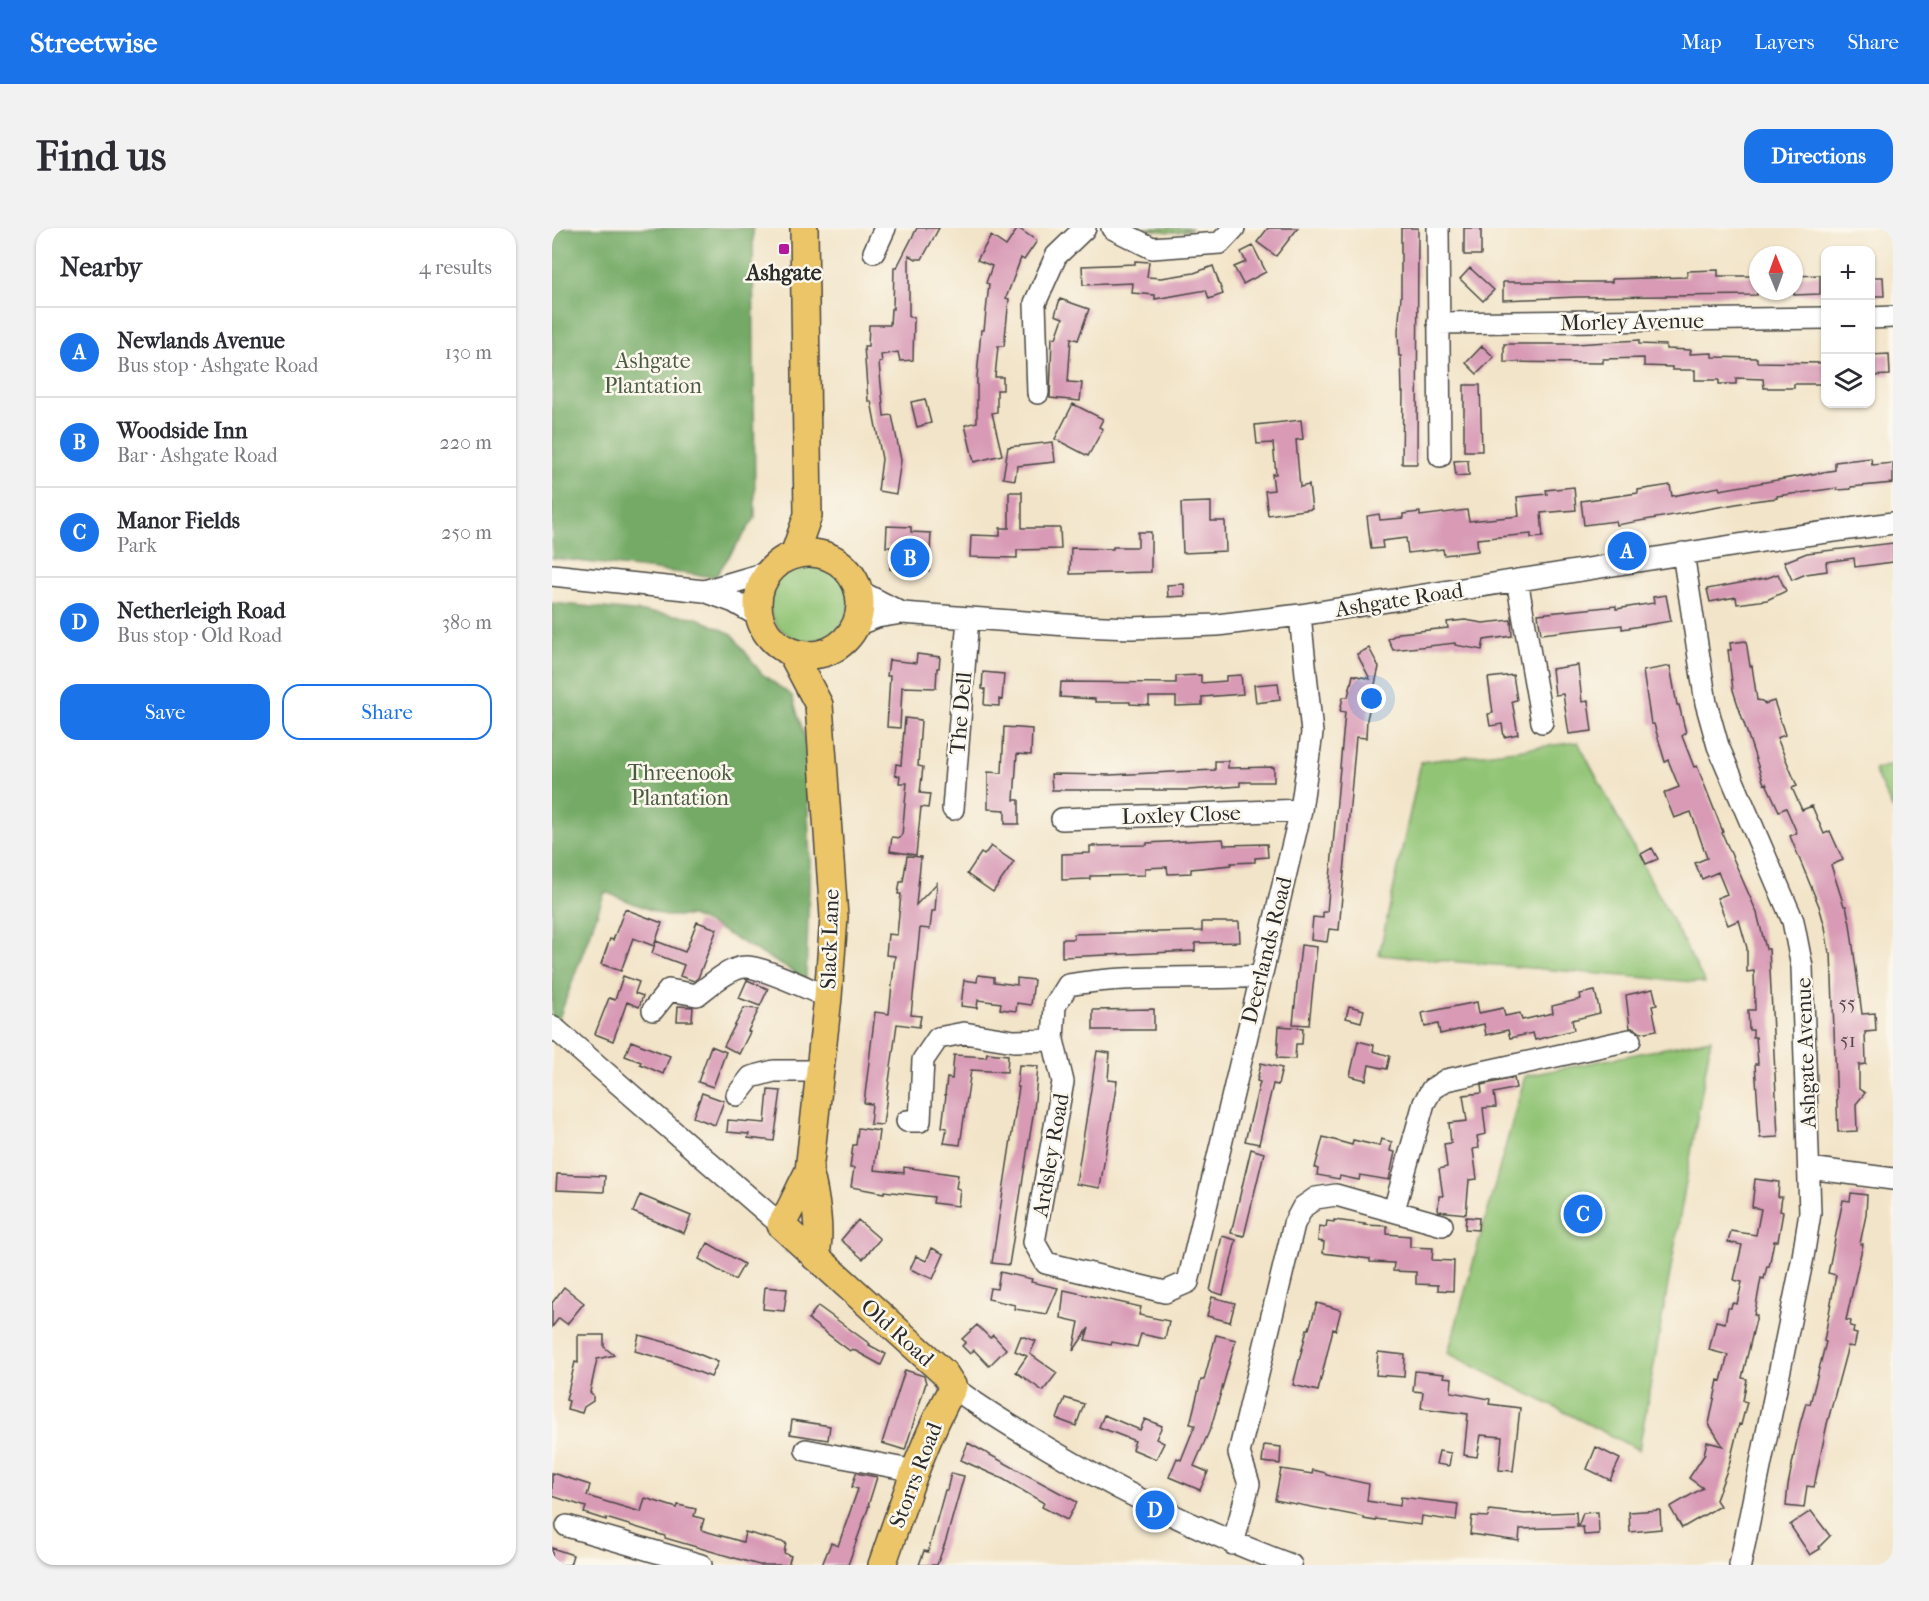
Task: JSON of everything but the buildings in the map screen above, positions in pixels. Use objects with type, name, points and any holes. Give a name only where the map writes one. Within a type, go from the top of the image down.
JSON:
[{"type":"main road","points":[[794,555],[808,515],[804,228]]},
{"type":"main road","points":[[808,515],[825,555]]},
{"type":"main road","points":[[815,553],[837,561],[854,579],[859,591],[860,602],[848,635],[829,651],[816,654],[791,652],[771,638],[760,617],[758,601],[761,586],[769,572],[784,559],[794,555],[815,553]]},
{"type":"main road","name":"Slack Lane","points":[[819,705],[848,635]]},
{"type":"main road","name":"Slack Lane","points":[[791,652],[819,705],[834,917],[828,997],[809,1171],[815,1193],[819,1246],[815,1257]]},
{"type":"main road","name":"Slack Lane","points":[[781,1225],[793,1208],[797,1191],[809,1171]]},
{"type":"main road","name":"Old Road","points":[[781,1225],[944,1373],[953,1387]]},
{"type":"main road","name":"Storrs Road","points":[[882,1565],[915,1471],[937,1417],[953,1387]]},
{"type":"street","points":[[874,252],[885,228]]},
{"type":"street","points":[[1038,393],[1035,303],[1056,256],[1085,228]]},
{"type":"street","points":[[1112,228],[1152,248],[1220,243],[1234,228]]},
{"type":"street","points":[[1438,228],[1440,456]]},
{"type":"street","points":[[1875,318],[1893,317]]},
{"type":"street","name":"Morley Avenue","points":[[1438,323],[1821,318]]},
{"type":"street","name":"Ashgate Road","points":[[848,635],[877,617],[902,613],[1131,628],[1217,625],[1300,615],[1683,553],[1851,527],[1893,523]]},
{"type":"street","name":"Ashgate Avenue","points":[[1683,553],[1706,703],[1718,746],[1793,921],[1802,967],[1810,1213],[1740,1565]]},
{"type":"street","points":[[705,591],[769,572]]},
{"type":"street","points":[[552,575],[705,591],[734,602],[760,617]]},
{"type":"street","points":[[1517,580],[1542,722]]},
{"type":"street","name":"Ashgate Road","points":[[859,591],[902,613]]},
{"type":"street","name":"Deerlands Road","points":[[1188,1282],[1301,810],[1312,733],[1300,615]]},
{"type":"street","name":"The Dell","points":[[952,809],[968,618]]},
{"type":"street","name":"Loxley Close","points":[[1062,819],[1301,810]]},
{"type":"street","points":[[653,1010],[669,990],[698,995],[719,977],[745,966],[777,976],[828,997]]},
{"type":"street","name":"Ardsley Road","points":[[1188,1282],[1166,1292],[1046,1263],[1034,1242],[1064,1082],[1053,1040],[1055,1006],[1068,985],[1101,980],[1214,979],[1260,976]]},
{"type":"street","name":"Old Road","points":[[552,1026],[781,1225]]},
{"type":"street","points":[[908,1121],[920,1121],[923,1060],[938,1038],[964,1033],[1014,1041],[1053,1040]]},
{"type":"street","points":[[1394,1210],[1424,1103],[1432,1089],[1446,1080],[1597,1040],[1630,1040]]},
{"type":"street","points":[[737,1095],[751,1077],[774,1071],[819,1071]]},
{"type":"street","points":[[1809,1168],[1893,1179]]},
{"type":"street","points":[[1233,1544],[1250,1484],[1239,1453],[1294,1224],[1303,1207],[1316,1198],[1336,1195],[1442,1225]]},
{"type":"street","name":"Old Road","points":[[953,1387],[982,1409],[1105,1483],[1233,1544],[1291,1565]]},
{"type":"street","points":[[806,1450],[915,1471]]},
{"type":"street","points":[[567,1526],[700,1565]]},
{"type":"green space","name":"Ashgate Plantation","points":[[552,228],[753,228],[755,518],[715,577],[552,558]]},
{"type":"green space","points":[[1143,228],[1193,228],[1175,232]]},
{"type":"green space","points":[[809,561],[824,564],[837,573],[846,586],[849,601],[846,616],[837,629],[824,638],[809,641],[794,638],[781,629],[772,616],[769,601],[772,586],[781,573],[794,564]]},
{"type":"green space","name":"Threenook Plantation","points":[[552,603],[695,617],[732,634],[761,673],[792,696],[805,738],[810,862],[806,979],[692,916],[666,916],[605,892],[558,1021],[552,1016]]},
{"type":"green space","points":[[1578,742],[1705,983],[1379,955],[1421,762]]},
{"type":"green space","points":[[1893,764],[1893,810],[1874,770]]},
{"type":"green space","points":[[1711,1039],[1639,1450],[1448,1353],[1525,1076]]},
{"type":"place","name":"Ashgate","points":[[784,249]]},
{"type":"place","name":"Newlands Avenue","points":[[1627,551]]},
{"type":"place","name":"Woodside Inn","points":[[910,558]]},
{"type":"place","name":"Manor Fields","points":[[1583,1214]]},
{"type":"place","name":"Netherleigh Road","points":[[1155,1510]]}]
